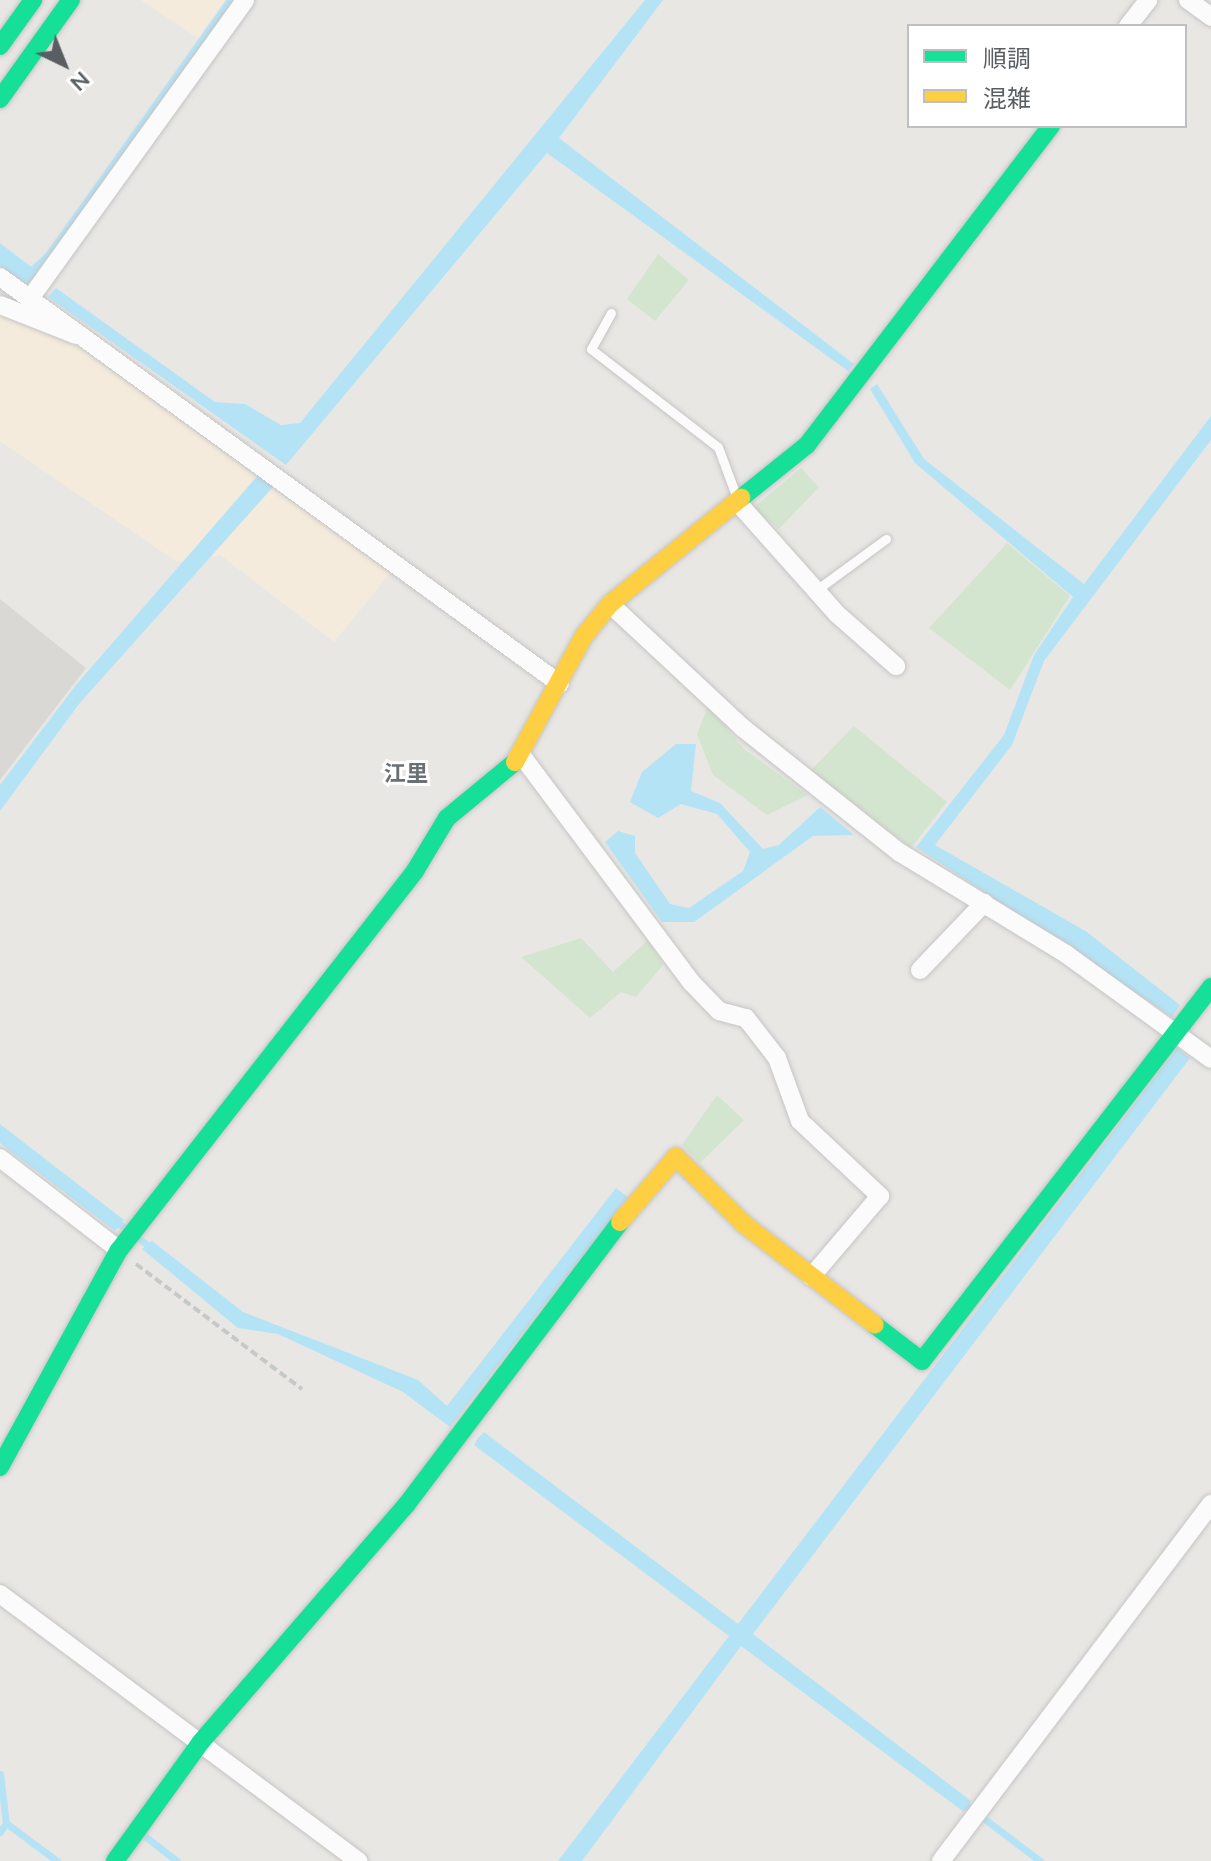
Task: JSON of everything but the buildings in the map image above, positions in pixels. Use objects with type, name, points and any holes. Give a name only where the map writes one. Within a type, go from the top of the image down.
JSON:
[{"type":"main road","points":[[0,46],[33,0]]},
{"type":"main road","points":[[0,99],[71,0]]},
{"type":"main road","points":[[0,1467],[126,1242],[415,871],[447,818],[522,756],[560,684],[610,604],[739,504],[807,445],[1049,128]]},
{"type":"main road","points":[[115,1861],[200,1743],[407,1504],[665,1162],[676,1157],[811,1277],[922,1361],[1211,987]]},
{"type":"street","points":[[31,297],[245,0]]},
{"type":"street","points":[[1130,24],[1148,0]]},
{"type":"street","points":[[1188,0],[1211,17]]},
{"type":"street","points":[[0,277],[560,684]]},
{"type":"street","points":[[0,305],[86,338]]},
{"type":"street","points":[[739,504],[819,588],[837,614],[896,666]]},
{"type":"street","points":[[610,604],[805,779],[899,852],[984,903],[1179,1030],[1211,1059]]},
{"type":"street","points":[[522,756],[691,982],[719,1011],[746,1018],[777,1058],[800,1121],[880,1196],[811,1277]]},
{"type":"street","points":[[920,970],[984,903]]},
{"type":"street","points":[[0,1158],[126,1242]]},
{"type":"street","points":[[941,1861],[1211,1504]]},
{"type":"street","points":[[0,1594],[358,1861]]},
{"type":"lane","points":[[611,313],[591,349],[718,447],[739,504]]},
{"type":"lane","points":[[819,588],[886,539]]},
{"type":"path","points":[[126,1242],[302,1389]]},
{"type":"shaded area","points":[[141,0],[225,0],[198,38]]},
{"type":"shaded area","points":[[0,308],[82,347],[393,570],[334,642],[220,555],[177,562],[0,441]]},
{"type":"shaded area","points":[[0,599],[86,668],[0,780]]},
{"type":"green space","points":[[658,254],[689,280],[655,321],[627,299]]},
{"type":"green space","points":[[801,468],[819,487],[779,529],[753,508]]},
{"type":"green space","points":[[1007,543],[1070,596],[1010,690],[929,628]]},
{"type":"green space","points":[[708,706],[745,750],[808,795],[767,815],[713,775],[697,734]]},
{"type":"green space","points":[[854,726],[947,802],[911,848],[811,770]]},
{"type":"green space","points":[[581,938],[613,972],[648,940],[663,965],[636,997],[621,992],[590,1018],[521,957]]},
{"type":"green space","points":[[717,1095],[744,1120],[700,1163],[682,1145]]},
{"type":"water","points":[[645,0],[663,0],[559,138],[854,364],[848,371],[547,153],[286,465],[48,297],[56,288],[215,402],[245,404],[281,425],[300,423]]},
{"type":"water","points":[[0,243],[39,273],[29,285],[0,266]]},
{"type":"water","points":[[877,384],[924,459],[1084,584],[1211,416],[1211,440],[1044,661],[1012,745],[935,845],[1087,932],[1180,1005],[1172,1017],[916,847],[1004,735],[1034,655],[1073,597],[915,463],[870,389]]},
{"type":"water","points":[[259,474],[273,487],[79,704],[0,811],[0,785],[76,685]]},
{"type":"water","points":[[676,744],[696,744],[691,791],[720,803],[763,849],[779,845],[820,807],[854,835],[813,836],[694,922],[662,922],[605,842],[618,831],[635,836],[635,853],[670,904],[689,908],[743,871],[750,852],[717,814],[681,804],[658,818],[630,802],[642,772]]},
{"type":"water","points":[[1177,1048],[1190,1058],[753,1634],[971,1801],[964,1812],[741,1646],[582,1861],[558,1861],[729,1636],[474,1445],[478,1438],[484,1432],[738,1624]]},
{"type":"water","points":[[0,1124],[124,1220],[115,1231],[0,1143]]},
{"type":"water","points":[[616,1188],[628,1197],[450,1427],[403,1392],[278,1334],[238,1328],[142,1249],[152,1241],[243,1312],[418,1380],[447,1406]]},
{"type":"waterway","points":[[27,274],[48,255],[230,0]]},
{"type":"waterway","points":[[113,1219],[154,1250]]},
{"type":"waterway","points":[[0,1774],[6,1823],[0,1832]]},
{"type":"waterway","points":[[962,1802],[1040,1861]]},
{"type":"waterway","points":[[6,1823],[57,1861]]},
{"type":"waterway","points":[[146,1837],[177,1861]]},
{"type":"traffic: fast","points":[[0,46],[33,0]]},
{"type":"traffic: fast","points":[[0,99],[71,0]]},
{"type":"traffic: fast","points":[[741,498],[807,445],[1049,128]]},
{"type":"traffic: fast","points":[[0,1467],[119,1250],[415,871],[447,818],[515,762]]},
{"type":"traffic: fast","points":[[875,1325],[922,1361],[1211,987]]},
{"type":"traffic: fast","points":[[115,1861],[200,1743],[407,1504],[620,1222]]},
{"type":"traffic: slow","points":[[515,762],[584,636],[610,604],[741,498]]},
{"type":"traffic: slow","points":[[620,1222],[676,1157],[744,1224],[875,1325]]},
{"type":"district","name":"江里","points":[[406,774]]}]
